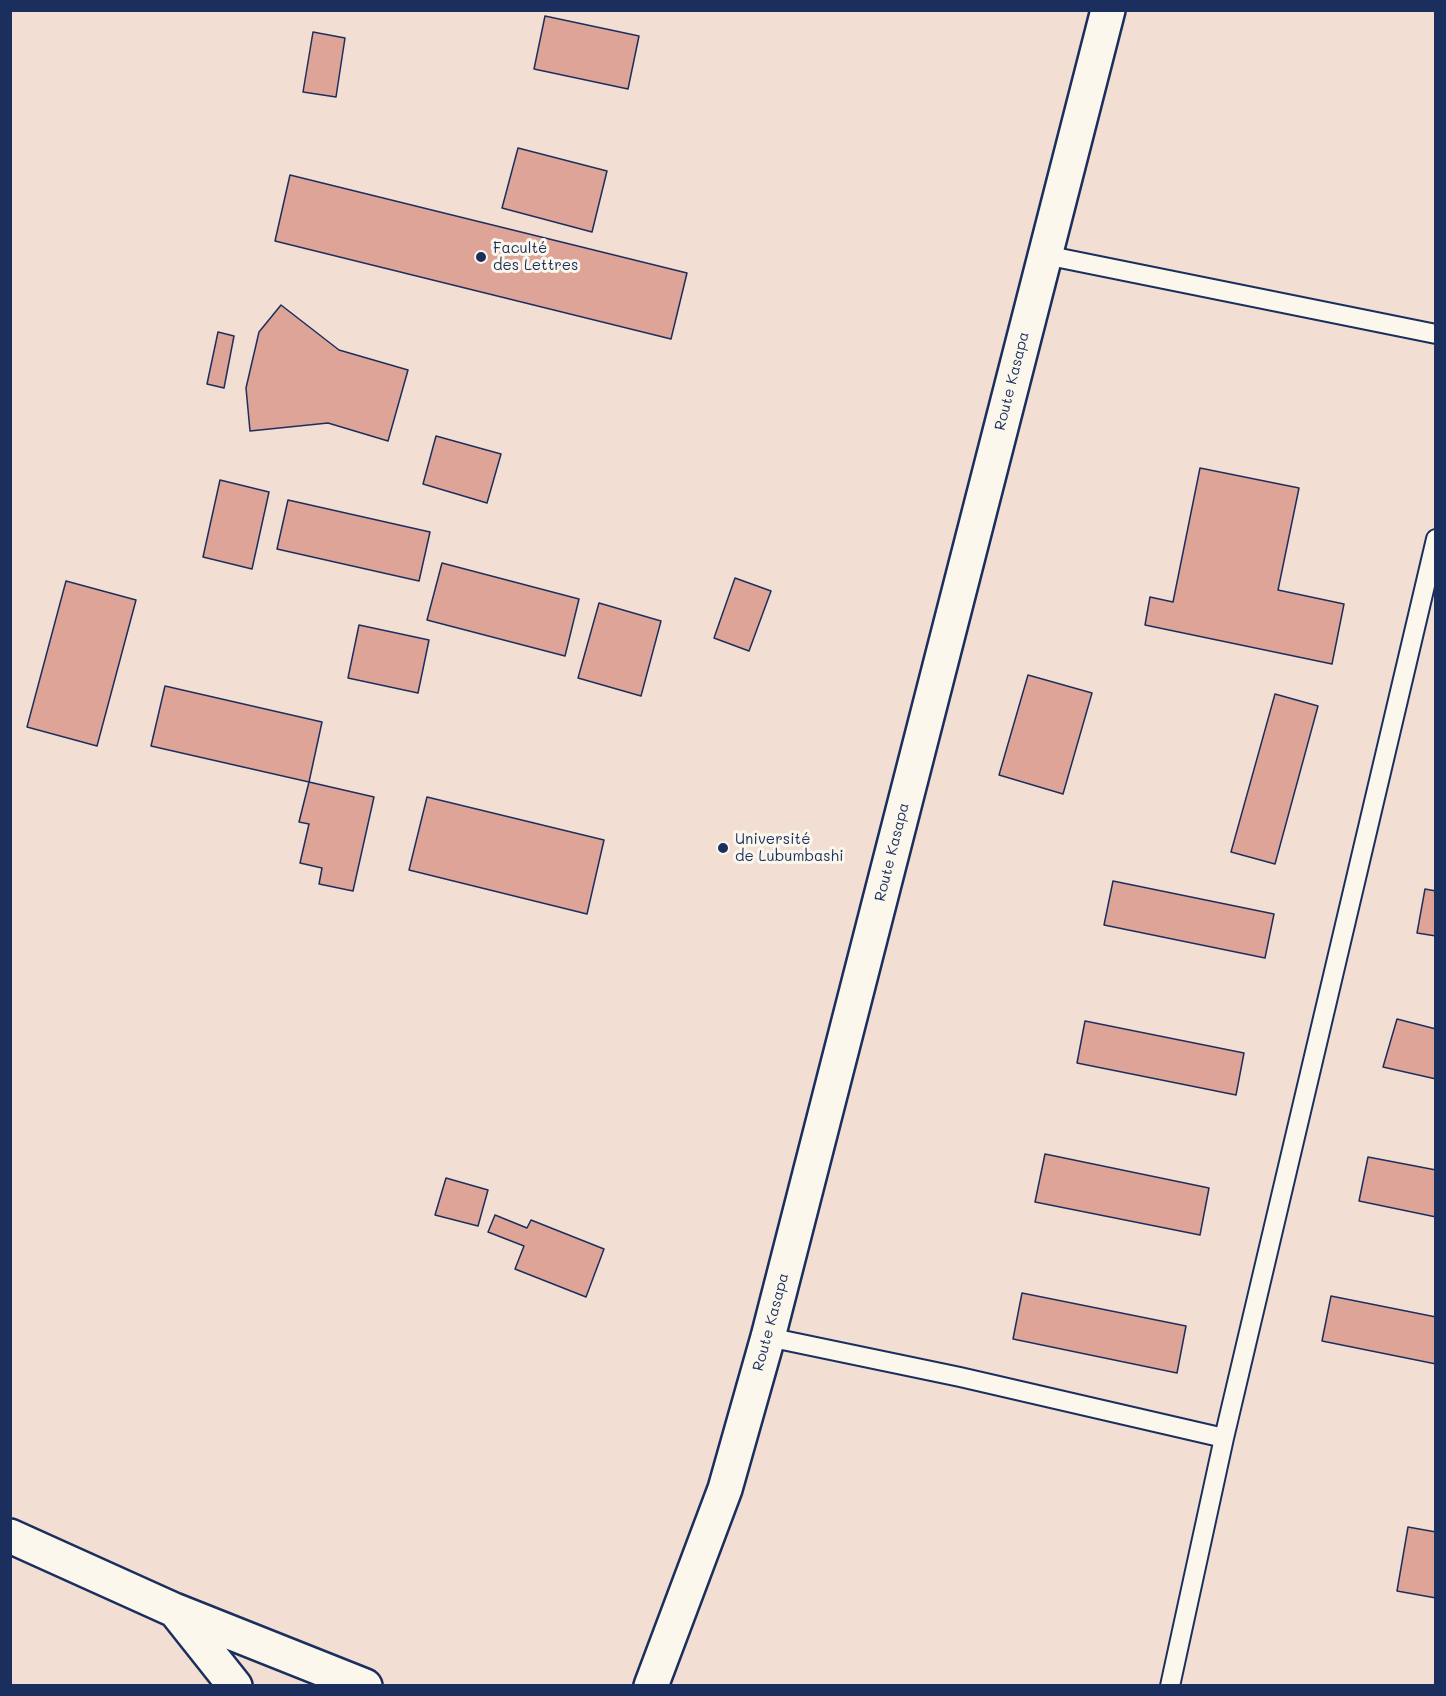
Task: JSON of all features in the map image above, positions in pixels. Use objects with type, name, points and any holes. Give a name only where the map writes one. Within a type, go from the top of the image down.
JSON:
[{"type":"main road","name":"Route Kasapa","points":[[651,1686],[725,1489],[768,1336],[1108,10]]},
{"type":"main road","points":[[10,1536],[174,1610],[365,1686]]},
{"type":"main road","points":[[174,1610],[235,1686]]},
{"type":"lane","points":[[1045,255],[1436,334]]},
{"type":"lane","points":[[1170,1686],[1224,1438],[1436,539]]},
{"type":"lane","points":[[768,1336],[960,1377],[1224,1438]]},
{"type":"shaded area","name":"Université de Lubumbashi","points":[[11,11],[1435,11],[1435,1685],[11,1685]]},
{"type":"building","points":[[545,16],[639,36],[628,89],[534,69]]},
{"type":"building","points":[[313,32],[345,38],[336,97],[303,92]]},
{"type":"building","points":[[518,148],[607,171],[592,232],[502,208]]},
{"type":"building","name":"Faculté des Lettres","points":[[290,175],[687,273],[671,339],[275,241]]},
{"type":"building","points":[[281,305],[339,350],[408,370],[388,441],[328,423],[250,431],[246,388],[259,332]]},
{"type":"building","points":[[218,332],[234,336],[224,388],[207,384]]},
{"type":"building","points":[[436,436],[501,454],[487,503],[423,484]]},
{"type":"building","points":[[1200,468],[1299,488],[1278,590],[1344,604],[1332,664],[1145,625],[1150,597],[1173,602]]},
{"type":"building","points":[[220,480],[269,492],[252,569],[203,557]]},
{"type":"building","points":[[288,500],[430,532],[419,581],[277,549]]},
{"type":"building","points":[[442,563],[579,599],[565,656],[427,620]]},
{"type":"building","points":[[735,578],[771,591],[749,651],[714,638]]},
{"type":"building","points":[[66,581],[136,600],[97,746],[27,727]]},
{"type":"building","points":[[599,603],[661,621],[641,696],[578,678]]},
{"type":"building","points":[[359,625],[429,640],[418,693],[348,678]]},
{"type":"building","points":[[1028,675],[1092,693],[1063,794],[999,775]]},
{"type":"building","points":[[165,686],[322,722],[309,782],[151,746]]},
{"type":"building","points":[[1275,694],[1318,706],[1275,864],[1231,852]]},
{"type":"building","points":[[309,782],[374,797],[353,891],[319,884],[322,868],[300,863],[309,824],[299,822]]},
{"type":"building","points":[[427,797],[604,840],[587,914],[409,870]]},
{"type":"building","points":[[1113,881],[1274,914],[1265,958],[1104,925]]},
{"type":"building","points":[[1425,889],[1436,891],[1436,936],[1417,933]]},
{"type":"building","points":[[1397,1019],[1436,1029],[1436,1079],[1383,1067]]},
{"type":"building","points":[[1085,1021],[1244,1053],[1236,1095],[1077,1063]]},
{"type":"building","points":[[1045,1154],[1209,1188],[1200,1235],[1035,1202]]},
{"type":"building","points":[[1368,1157],[1436,1170],[1436,1217],[1359,1201]]},
{"type":"building","points":[[446,1178],[488,1190],[478,1226],[435,1215]]},
{"type":"building","points":[[495,1215],[527,1228],[531,1220],[604,1249],[586,1297],[515,1269],[524,1246],[488,1232]]},
{"type":"building","points":[[1022,1293],[1186,1326],[1177,1373],[1013,1339]]},
{"type":"building","points":[[1331,1296],[1436,1317],[1436,1364],[1322,1341]]},
{"type":"building","points":[[1408,1527],[1436,1532],[1436,1598],[1397,1591]]},
{"type":"place","name":"Faculté des Lettres","points":[[481,257]]},
{"type":"place","name":"Université de Lubumbashi","points":[[723,848]]}]
